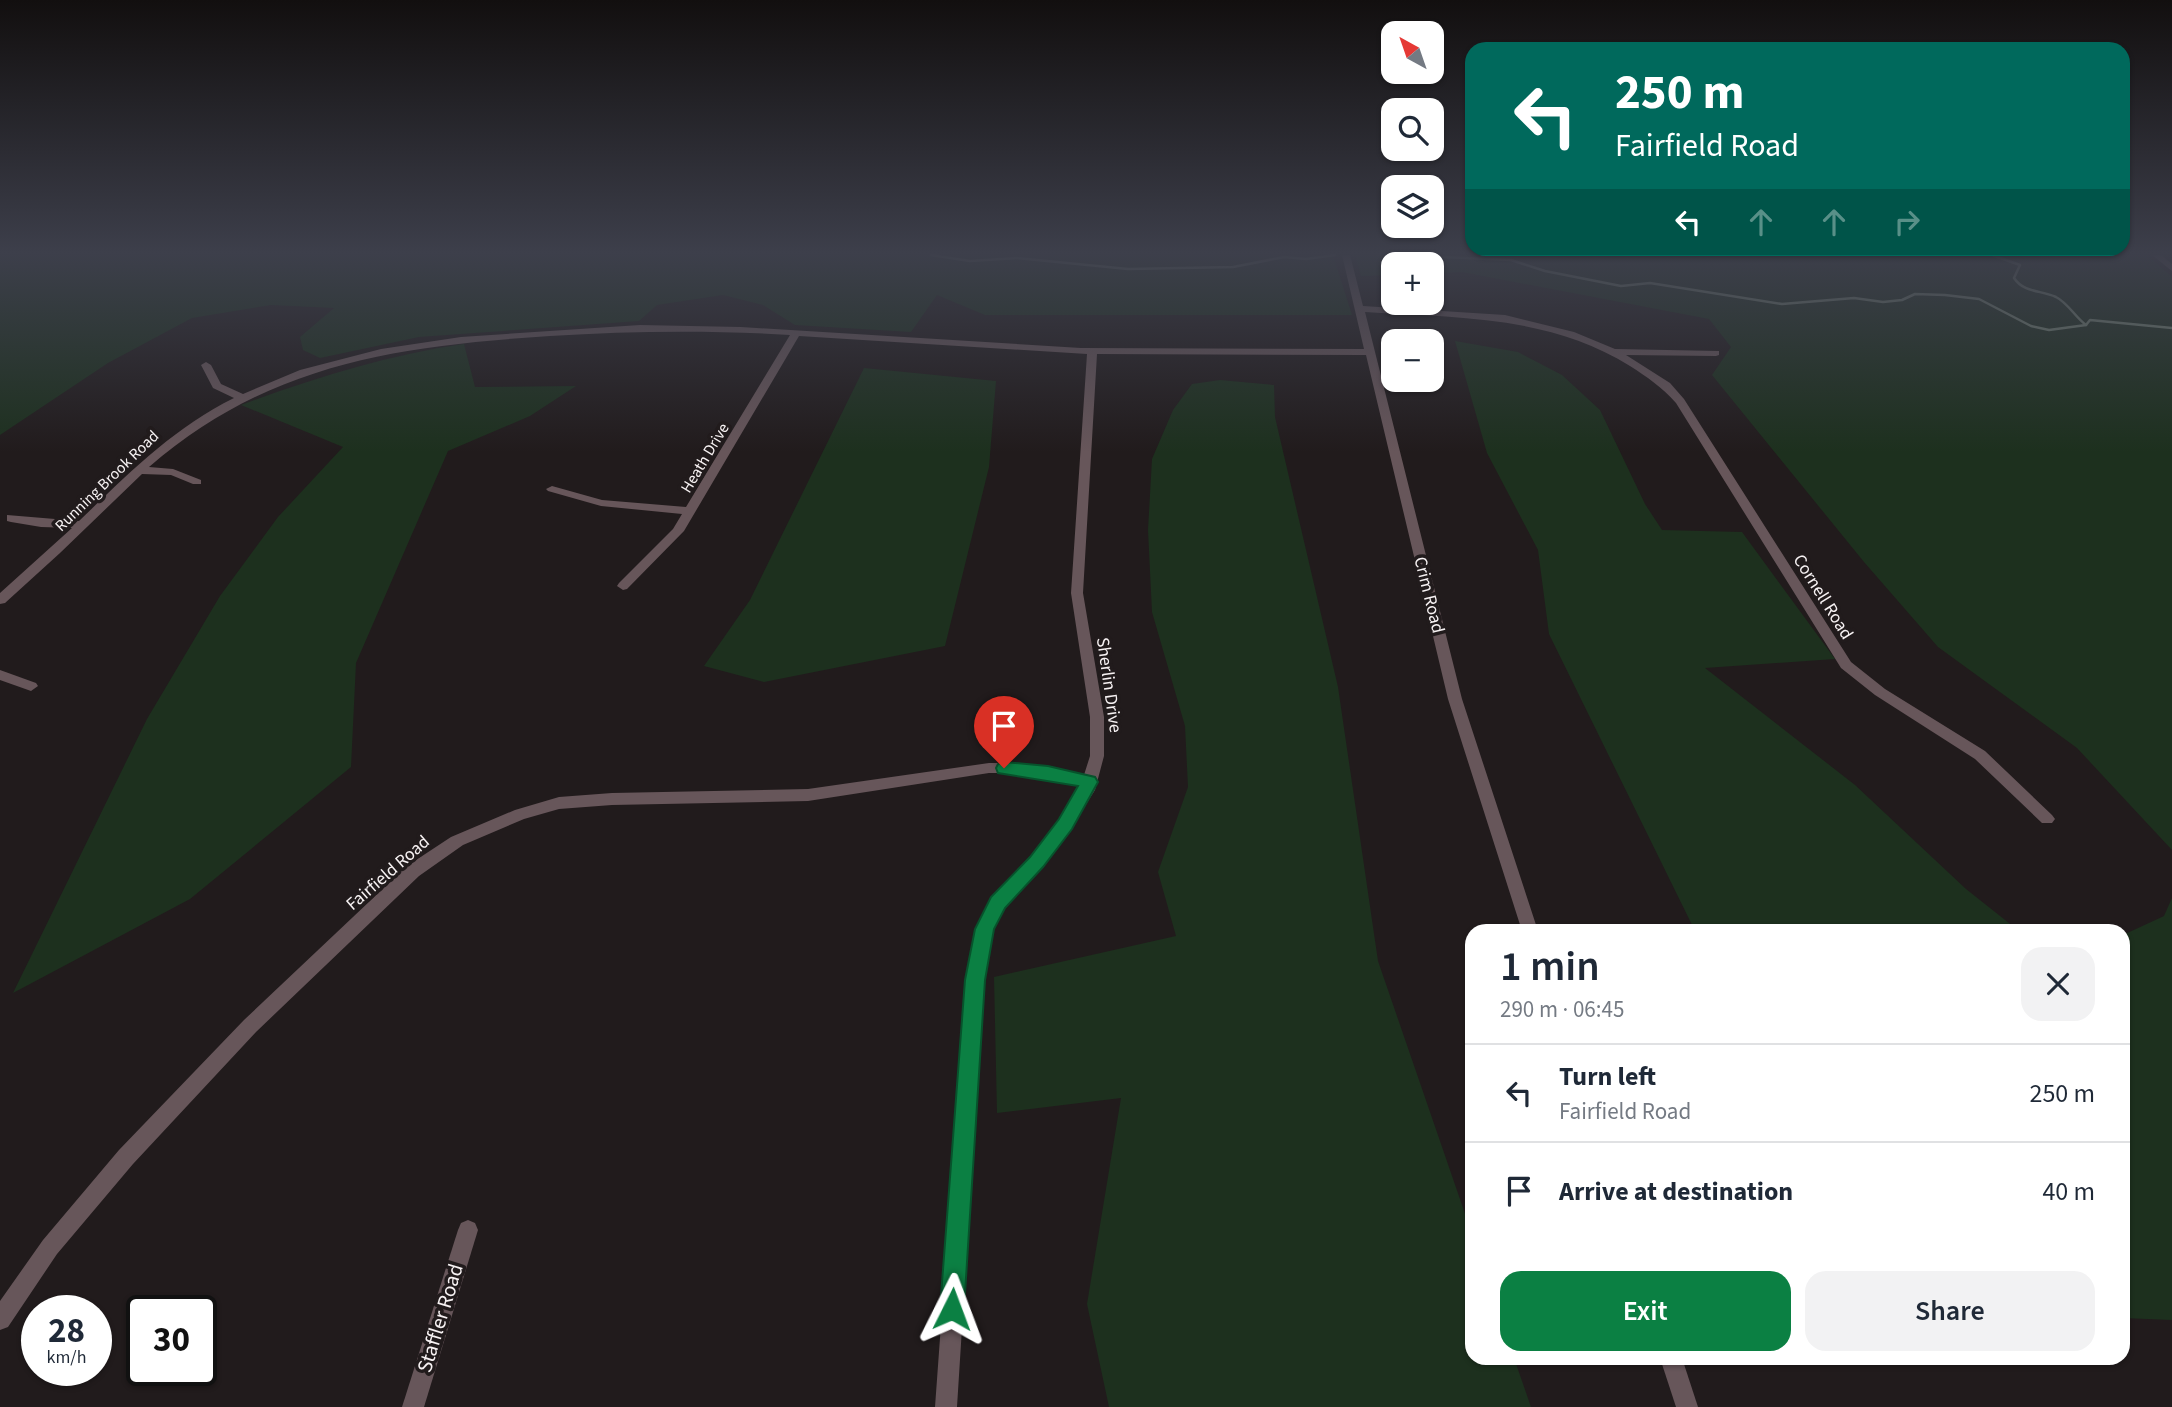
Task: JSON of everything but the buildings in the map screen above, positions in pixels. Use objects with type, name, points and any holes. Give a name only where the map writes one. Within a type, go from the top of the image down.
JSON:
[{"type":"street","name":"Crim Road","points":[[1362,321],[1455,699],[1528,924]]},
{"type":"street","points":[[1516,321],[1571,334],[1614,352],[1716,353]]},
{"type":"street","name":"Running Brook Road","points":[[0,600],[51,557],[138,470],[186,430],[242,398],[328,365],[411,344],[487,337],[675,328],[1092,351],[1369,352]]},
{"type":"street","name":"Heath Drive","points":[[623,586],[669,542],[691,511],[796,333]]},
{"type":"street","name":"Sherlin Drive","points":[[946,1407],[975,980],[985,929],[1002,897],[1037,862],[1066,824],[1089,782],[1097,755],[1097,726],[1077,593],[1092,351]]},
{"type":"street","name":"Cornell Road","points":[[1614,352],[1666,385],[1680,401],[1846,665],[1880,692],[1980,755],[2048,818]]},
{"type":"street","points":[[206,365],[217,386],[242,398]]},
{"type":"street","points":[[138,470],[173,472],[197,482]]},
{"type":"street","points":[[551,489],[601,503],[691,511]]},
{"type":"street","points":[[12,518],[41,523],[83,525]]},
{"type":"street","points":[[0,675],[31,686]]},
{"type":"street","name":"Fairfield Road","points":[[0,1319],[50,1247],[100,1187],[212,1066],[413,872],[457,841],[520,814],[572,802],[808,795],[989,768],[1019,768],[1089,782]]},
{"type":"street","name":"Staffler Road","points":[[412,1407],[468,1230]]},
{"type":"street","points":[[1673,1365],[1687,1407]]},
{"type":"green space","points":[[0,321],[187,321],[108,363],[0,435]]},
{"type":"green space","points":[[319,321],[639,321],[419,337],[320,358],[303,350],[300,337]]},
{"type":"green space","points":[[788,321],[919,321],[911,332],[795,325]]},
{"type":"green space","points":[[1710,321],[2172,321],[2172,850],[2077,748],[1938,647],[1864,562],[1712,375],[1731,347]]},
{"type":"green space","points":[[1455,341],[1518,352],[1562,375],[1600,410],[1645,504],[1662,530],[1742,532],[1835,659],[1705,668],[1855,785],[1966,889],[2010,924],[1692,924],[1549,634],[1538,550],[1487,453]]},
{"type":"green space","points":[[464,344],[475,387],[576,386],[530,416],[448,451],[356,663],[351,767],[190,899],[13,993],[147,719],[220,596],[278,517],[343,447],[241,405],[351,368]]},
{"type":"green space","points":[[864,368],[996,381],[989,467],[945,646],[764,682],[704,666],[750,600]]},
{"type":"green space","points":[[1220,380],[1274,385],[1275,417],[1338,687],[1378,961],[1465,1214],[1465,1365],[1516,1365],[1531,1407],[1109,1407],[1087,1304],[1121,1098],[997,1113],[994,977],[1176,936],[1158,872],[1188,787],[1185,726],[1152,612],[1148,530],[1152,459],[1173,410],[1192,384]]},
{"type":"green space","points":[[2172,898],[2172,1320],[2130,1318],[2130,932],[2164,916]]},
{"type":"waterway","points":[[2021,321],[2049,330],[2086,325]]},
{"type":"waterway","points":[[2081,321],[2086,325]]},
{"type":"waterway","points":[[2086,325],[2089,321]]},
{"type":"waterway","points":[[2097,321],[2172,328]]},
{"type":"route","points":[[952,1309],[975,980],[985,929],[1007,891],[1037,862],[1066,824],[1089,782],[1048,772],[1004,768]]}]
